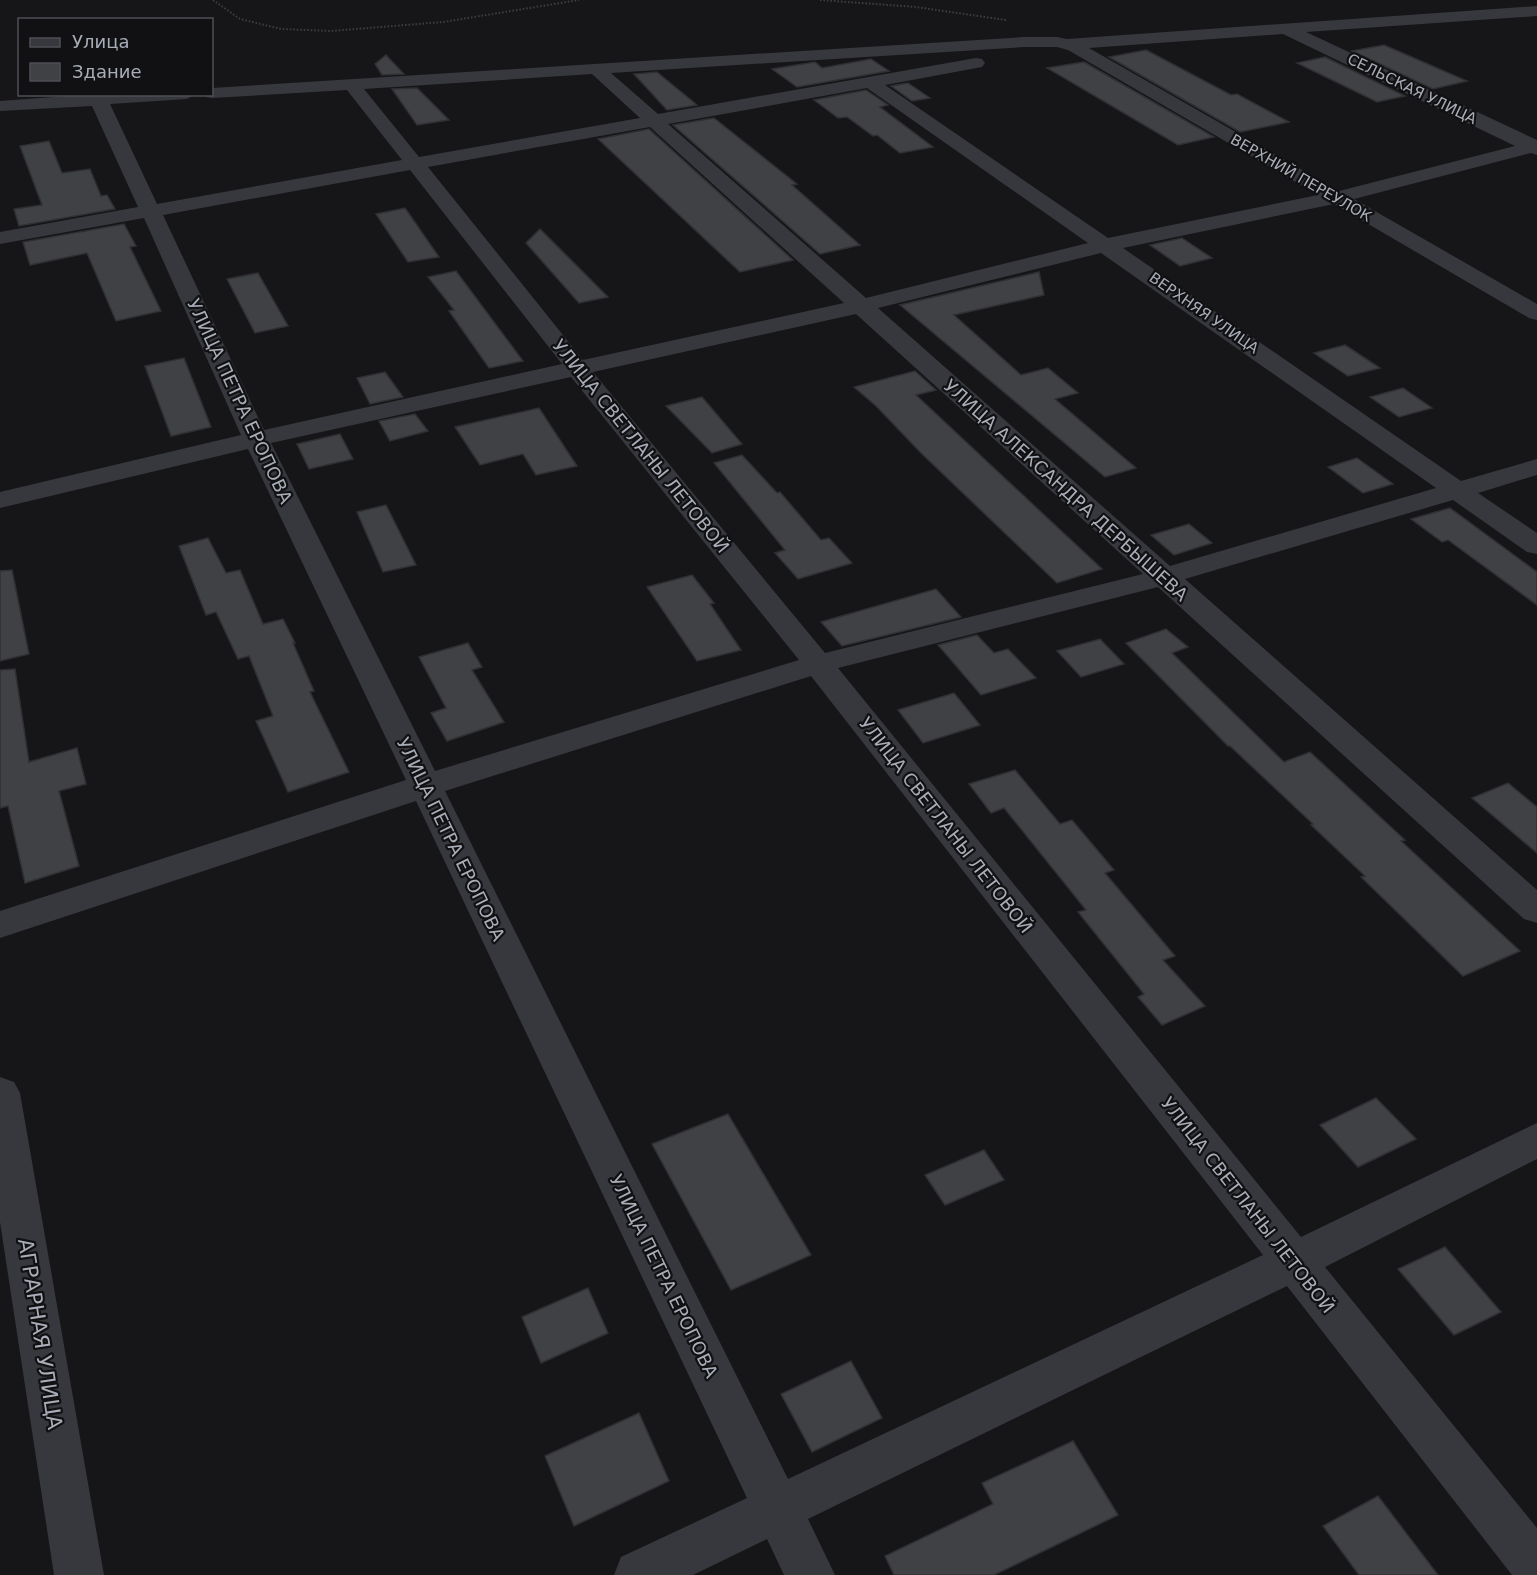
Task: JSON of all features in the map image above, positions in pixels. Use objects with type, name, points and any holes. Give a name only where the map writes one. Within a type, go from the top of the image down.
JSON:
[{"type":"street","points":[[213,93],[1024,42],[1069,44],[1537,11]]},
{"type":"street","points":[[1500,14],[1537,29]]},
{"type":"street","name":"СЕЛЬСКАЯ УЛИЦА","points":[[1286,29],[1536,148]]},
{"type":"street","points":[[0,238],[870,82],[1069,44]]},
{"type":"street","name":"ВЕРХНИЙ ПЕРЕУЛОК","points":[[1069,44],[1537,313]]},
{"type":"street","name":"УЛИЦА АЛЕКСАНДРА ДЕРБЫШЕВА","points":[[596,69],[1537,910]]},
{"type":"street","name":"ВЕРХНЯЯ УЛИЦА","points":[[870,82],[1537,546]]},
{"type":"street","name":"УЛИЦА СВЕТЛАНЫ ЛЕТОВОЙ","points":[[352,85],[577,368],[818,664],[1537,1567]]},
{"type":"street","points":[[0,106],[157,96]]},
{"type":"street","name":"УЛИЦА ПЕТРА ЕРОПОВА","points":[[99,100],[256,439],[810,1575]]},
{"type":"street","points":[[0,500],[256,439],[860,306],[1106,245],[1334,198],[1536,148]]},
{"type":"street","points":[[0,925],[425,786],[818,664],[1163,577],[1537,467]]},
{"type":"street","name":"АГРАРНАЯ УЛИЦА","points":[[0,1093],[79,1575]]},
{"type":"street","points":[[639,1575],[1293,1262],[1537,1140]]},
{"type":"path","points":[[213,1],[231,15],[259,26],[294,32],[321,33],[393,27],[579,0]]},
{"type":"path","points":[[820,0],[916,8],[1014,21]]},
{"type":"building","points":[[1384,45],[1467,81],[1433,89],[1352,51]]},
{"type":"building","points":[[1146,50],[1231,95],[1237,94],[1289,122],[1240,132],[1109,57]]},
{"type":"building","points":[[386,55],[404,74],[382,75],[375,64]]},
{"type":"building","points":[[1325,57],[1405,96],[1377,102],[1297,63]]},
{"type":"building","points":[[871,59],[889,71],[797,87],[772,69],[815,62],[822,68]]},
{"type":"building","points":[[1084,62],[1214,137],[1178,145],[1047,68]]},
{"type":"building","points":[[657,72],[697,105],[667,110],[634,74]]},
{"type":"building","points":[[908,83],[930,98],[912,101],[891,86]]},
{"type":"building","points":[[417,88],[449,120],[417,125],[392,89]]},
{"type":"building","points":[[866,90],[888,105],[880,107],[933,147],[900,153],[877,135],[873,136],[847,117],[838,118],[814,100]]},
{"type":"building","points":[[714,118],[797,184],[792,185],[860,245],[820,254],[673,125]]},
{"type":"building","points":[[649,129],[793,260],[740,272],[598,139]]},
{"type":"building","points":[[49,141],[62,173],[90,169],[101,196],[107,195],[115,209],[19,226],[14,209],[42,205],[20,146]]},
{"type":"building","points":[[405,208],[439,257],[408,262],[376,214]]},
{"type":"building","points":[[124,224],[136,246],[130,247],[161,311],[116,321],[87,253],[30,265],[23,242]]},
{"type":"building","points":[[540,229],[608,297],[579,303],[526,243]]},
{"type":"building","points":[[1182,238],[1212,258],[1180,266],[1150,245]]},
{"type":"building","points":[[456,271],[523,361],[489,368],[449,311],[454,310],[428,277]]},
{"type":"building","points":[[1039,272],[1044,295],[954,315],[1021,375],[1048,368],[1078,393],[1055,399],[1136,468],[1105,477],[900,305]]},
{"type":"building","points":[[258,273],[288,326],[255,333],[227,279]]},
{"type":"building","points":[[1345,345],[1380,368],[1348,376],[1314,353]]},
{"type":"building","points":[[184,358],[211,427],[171,436],[145,366]]},
{"type":"building","points":[[915,371],[936,390],[916,395],[1102,569],[1057,583],[854,387]]},
{"type":"building","points":[[385,372],[403,397],[370,404],[357,378]]},
{"type":"building","points":[[1403,388],[1432,408],[1399,417],[1370,397]]},
{"type":"building","points":[[702,397],[742,444],[712,453],[666,406]]},
{"type":"building","points":[[539,408],[577,466],[536,475],[523,454],[480,465],[455,427]]},
{"type":"building","points":[[415,414],[428,431],[390,441],[379,421]]},
{"type":"building","points":[[340,434],[353,459],[309,469],[297,444]]},
{"type":"building","points":[[742,455],[777,493],[780,492],[821,540],[829,538],[852,563],[798,579],[775,553],[785,550],[714,463]]},
{"type":"building","points":[[1357,458],[1393,484],[1363,493],[1328,467]]},
{"type":"building","points":[[386,505],[416,565],[383,572],[357,512]]},
{"type":"building","points":[[1450,508],[1537,572],[1537,605],[1448,540],[1442,542],[1411,519]]},
{"type":"building","points":[[1189,524],[1212,543],[1174,555],[1151,535]]},
{"type":"building","points":[[208,538],[226,573],[240,570],[263,624],[283,619],[314,691],[310,692],[349,772],[288,792],[256,721],[273,716],[249,656],[238,659],[216,612],[206,615],[179,546]]},
{"type":"building","points":[[12,570],[29,654],[0,661],[0,571]]},
{"type":"building","points":[[692,575],[714,603],[710,604],[741,650],[697,661],[647,587]]},
{"type":"building","points":[[936,589],[961,617],[842,646],[821,622]]},
{"type":"building","points":[[1166,629],[1188,647],[1172,653],[1284,762],[1310,752],[1405,840],[1401,841],[1520,951],[1463,976],[1361,877],[1365,876],[1311,825],[1313,824],[1228,746],[1126,643]]},
{"type":"building","points":[[977,635],[994,653],[1008,649],[1036,678],[981,695],[938,645]]},
{"type":"building","points":[[1100,639],[1124,664],[1081,677],[1057,651]]},
{"type":"building","points":[[468,643],[482,667],[472,670],[504,722],[447,741],[431,713],[446,708],[419,657]]},
{"type":"building","points":[[15,669],[29,762],[77,748],[86,784],[59,791],[79,866],[25,883],[8,806],[0,808],[0,670]]},
{"type":"building","points":[[954,693],[980,725],[923,743],[898,710]]},
{"type":"building","points":[[1015,770],[1060,824],[1072,820],[1114,870],[1105,873],[1175,956],[1163,960],[1205,1006],[1162,1025],[1138,997],[1144,994],[1078,912],[1086,910],[1004,808],[991,813],[969,784]]},
{"type":"building","points":[[1508,783],[1537,807],[1537,853],[1472,798]]},
{"type":"building","points":[[1376,1098],[1416,1139],[1358,1167],[1320,1125]]},
{"type":"building","points":[[728,1114],[811,1255],[731,1290],[652,1144]]},
{"type":"building","points":[[984,1150],[1004,1180],[945,1205],[925,1175]]},
{"type":"building","points":[[1445,1247],[1501,1312],[1454,1335],[1398,1269]]},
{"type":"building","points":[[588,1288],[608,1333],[541,1363],[522,1317]]},
{"type":"building","points":[[851,1361],[882,1418],[812,1452],[781,1394]]},
{"type":"building","points":[[639,1413],[669,1481],[574,1526],[545,1456]]},
{"type":"building","points":[[1073,1441],[1118,1515],[994,1575],[894,1575],[885,1556],[993,1504],[982,1483]]},
{"type":"building","points":[[1378,1496],[1438,1575],[1359,1575],[1323,1526]]}]
